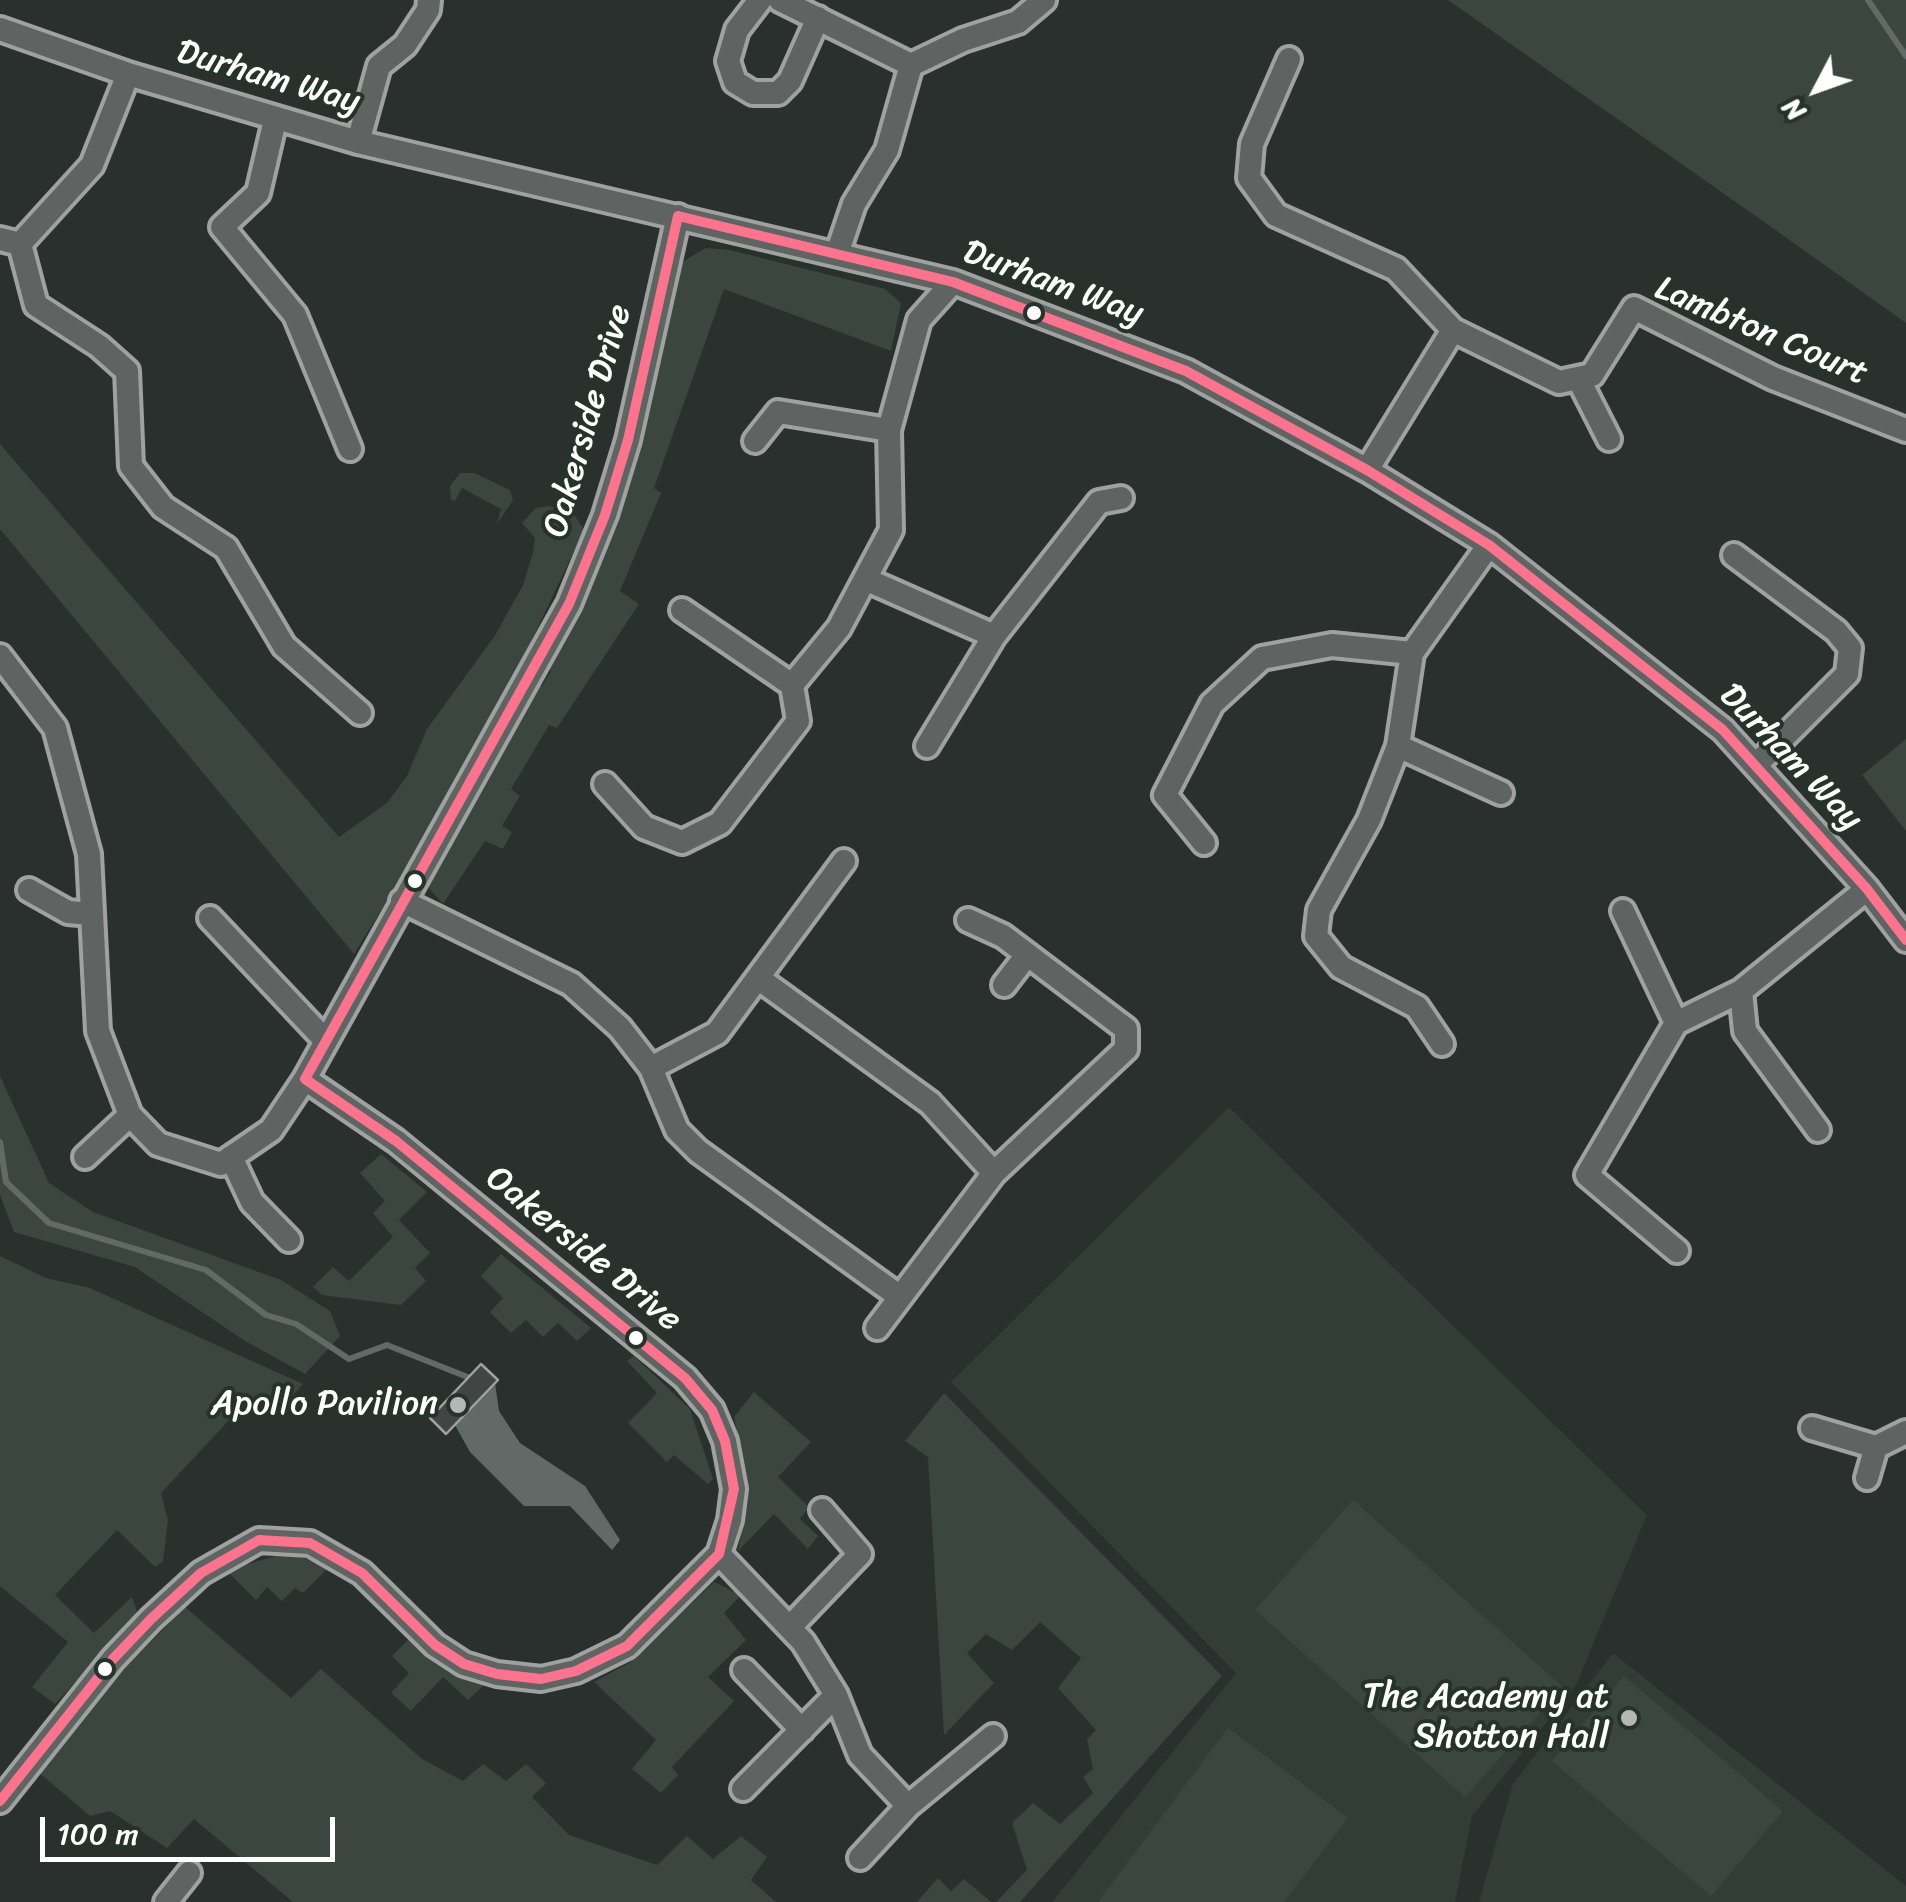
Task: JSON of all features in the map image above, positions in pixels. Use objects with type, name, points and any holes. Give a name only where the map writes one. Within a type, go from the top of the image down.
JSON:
[{"type":"street","points":[[358,142],[379,66],[405,46],[428,10],[429,0]]},
{"type":"street","points":[[760,0],[737,30],[728,61],[735,82],[753,94],[778,94],[790,81],[818,18]]},
{"type":"street","points":[[780,0],[911,65]]},
{"type":"street","points":[[837,254],[854,204],[886,150],[911,65],[963,40],[1018,22],[1044,0]]},
{"type":"street","name":"Durham Way","points":[[0,29],[275,120],[952,282],[1186,371],[1367,470],[1488,545],[1722,730],[1868,890],[1906,940]]},
{"type":"street","points":[[1289,59],[1252,144],[1249,178],[1276,216],[1396,270],[1452,330],[1559,382],[1578,378],[1610,439]]},
{"type":"street","points":[[128,74],[92,165],[10,242],[36,305],[127,371],[131,466],[163,507],[226,548],[284,646],[360,714]]},
{"type":"street","points":[[275,120],[258,193],[222,226],[295,315],[350,449]]},
{"type":"street","name":"Oakerside Drive","points":[[0,1801],[14,1776],[151,1620],[200,1573],[258,1540],[310,1543],[362,1574],[436,1645],[464,1664],[497,1674],[541,1678],[576,1672],[627,1646],[718,1554],[730,1520],[734,1490],[724,1440],[712,1410],[685,1378],[396,1141],[305,1079],[324,1038],[569,604],[605,514],[628,440],[678,216]]},
{"type":"street","points":[[792,685],[839,628],[891,530],[888,430],[918,320],[952,282]]},
{"type":"street","name":"Lambton Court","points":[[1578,378],[1592,375],[1634,308],[1774,378],[1906,430]]},
{"type":"street","points":[[1367,470],[1452,330]]},
{"type":"street","points":[[755,440],[778,412],[888,430]]},
{"type":"street","points":[[926,746],[994,636],[1099,502],[1121,498]]},
{"type":"street","points":[[1442,1044],[1417,1007],[1341,968],[1316,936],[1319,910],[1369,820],[1398,746],[1412,653],[1488,545]]},
{"type":"street","points":[[1734,555],[1836,631],[1850,648],[1847,674],[1756,765]]},
{"type":"street","points":[[865,578],[994,636]]},
{"type":"street","points":[[605,784],[644,828],[682,842],[720,823],[798,721],[792,685],[682,610]]},
{"type":"street","points":[[1204,843],[1165,795],[1212,704],[1262,658],[1332,645],[1412,653]]},
{"type":"street","points":[[0,656],[55,728],[88,854],[98,1031],[130,1115],[158,1144],[221,1164],[271,1130],[305,1079]]},
{"type":"street","points":[[1398,746],[1501,794]]},
{"type":"street","points":[[651,1068],[717,1033],[844,861]]},
{"type":"street","points":[[29,890],[68,912],[90,914]]},
{"type":"street","points":[[1677,1251],[1587,1175],[1676,1023],[1740,991],[1868,890]]},
{"type":"street","points":[[402,901],[571,984],[620,1028],[651,1068],[678,1130],[698,1151],[900,1298]]},
{"type":"street","points":[[1623,911],[1676,1023]]},
{"type":"street","points":[[210,918],[324,1038]]},
{"type":"street","points":[[877,1328],[994,1173],[1126,1049],[1126,1029],[1003,936],[968,920]]},
{"type":"street","points":[[1004,986],[1027,954]]},
{"type":"street","points":[[758,978],[930,1103],[994,1173]]},
{"type":"street","points":[[1740,991],[1745,1031],[1818,1130]]},
{"type":"street","points":[[85,1157],[130,1115]]},
{"type":"street","points":[[232,1157],[252,1202],[289,1240]]},
{"type":"street","points":[[1812,1428],[1876,1447],[1906,1432]]},
{"type":"street","points":[[1868,1478],[1876,1447]]},
{"type":"street","points":[[790,1627],[860,1554],[822,1510]]},
{"type":"street","points":[[718,1554],[790,1627],[836,1695],[860,1755],[908,1806]]},
{"type":"street","points":[[744,1670],[802,1730]]},
{"type":"street","points":[[743,1789],[836,1695]]},
{"type":"street","points":[[860,1858],[908,1806],[993,1736]]},
{"type":"street","points":[[166,1902],[189,1873]]},
{"type":"shaded area","points":[[1448,0],[1906,0],[1906,323],[1767,224]]},
{"type":"shaded area","points":[[706,248],[730,250],[885,289],[901,303],[891,351],[724,289],[654,488],[661,493],[620,591],[639,604],[557,728],[549,725],[511,789],[520,796],[502,826],[512,832],[503,849],[485,841],[443,904],[429,888],[433,867],[535,685],[542,686],[551,671],[547,663],[674,277],[682,262]]},
{"type":"shaded area","points":[[0,444],[339,837],[387,803],[407,776],[427,729],[496,634],[523,585],[533,552],[535,538],[522,523],[536,508],[549,506],[575,516],[584,530],[521,663],[420,847],[354,954],[0,529]]},
{"type":"shaded area","points":[[460,473],[474,473],[510,490],[513,500],[497,524],[501,509],[462,488],[455,501],[451,500],[450,486]]},
{"type":"shaded area","points":[[1906,739],[1906,831],[1862,775]]},
{"type":"shaded area","points":[[0,1076],[49,1183],[93,1212],[281,1280],[330,1311],[340,1336],[305,1374],[245,1341],[135,1267],[14,1232],[0,1195]]},
{"type":"shaded area","points":[[1229,1107],[1647,1515],[1576,1685],[1472,1816],[1455,1902],[1052,1902],[1236,1673],[951,1382]]},
{"type":"shaded area","points":[[381,1154],[427,1192],[399,1220],[430,1253],[415,1268],[426,1281],[401,1305],[322,1295],[313,1287],[333,1267],[349,1281],[393,1237],[373,1213],[385,1201],[360,1173]]},
{"type":"shaded area","points":[[501,1254],[591,1328],[577,1341],[558,1323],[543,1337],[526,1320],[511,1333],[490,1312],[503,1298],[481,1276]]},
{"type":"shaded area","points":[[0,1256],[46,1278],[90,1288],[303,1384],[273,1417],[246,1402],[161,1493],[168,1520],[163,1561],[155,1567],[117,1530],[55,1595],[94,1633],[132,1597],[138,1614],[55,1704],[32,1687],[68,1642],[0,1586]]},
{"type":"shaded area","points":[[634,1356],[690,1409],[713,1479],[708,1484],[674,1455],[667,1462],[628,1423],[657,1393],[627,1361]]},
{"type":"shaded area","points":[[495,1383],[499,1411],[520,1443],[585,1486],[620,1540],[612,1550],[570,1506],[524,1506],[470,1452],[455,1425]]},
{"type":"shaded area","points":[[754,1392],[811,1442],[778,1477],[809,1507],[800,1519],[818,1536],[808,1549],[774,1514],[738,1551],[746,1508],[745,1468],[734,1417]]},
{"type":"shaded area","points":[[944,1393],[1222,1676],[1020,1902],[996,1902],[1027,1870],[1012,1823],[1033,1803],[1060,1824],[1093,1793],[1083,1777],[1093,1769],[1087,1739],[1096,1730],[1058,1688],[1081,1658],[1040,1622],[1012,1650],[986,1634],[967,1653],[994,1683],[944,1735],[928,1457],[905,1441]]},
{"type":"shaded area","points":[[1353,1500],[1563,1687],[1465,1797],[1255,1610]]},
{"type":"shaded area","points":[[279,1555],[301,1557],[328,1568],[303,1593],[295,1588],[282,1601],[267,1587],[256,1600],[226,1570]]},
{"type":"shaded area","points":[[714,1582],[741,1595],[724,1613],[746,1640],[708,1677],[734,1701],[672,1767],[678,1775],[661,1793],[632,1769],[656,1740],[594,1682],[629,1663]]},
{"type":"shaded area","points":[[185,1607],[291,1698],[321,1669],[422,1759],[463,1781],[483,1764],[506,1781],[526,1764],[546,1783],[532,1797],[569,1835],[657,1865],[687,1836],[713,1859],[741,1836],[767,1857],[751,1880],[776,1902],[293,1902],[194,1819],[167,1848],[110,1811],[90,1816],[37,1771],[123,1670]]},
{"type":"shaded area","points":[[410,1638],[447,1669],[484,1685],[468,1700],[443,1677],[411,1711],[391,1693],[409,1673],[392,1656]]},
{"type":"shaded area","name":"The Academy at Shotton Hall","points":[[1613,1653],[1906,1886],[1906,1902],[1479,1902],[1513,1784]]},
{"type":"shaded area","points":[[1624,1676],[1783,1811],[1711,1896],[1552,1761]]},
{"type":"shaded area","points":[[1228,1728],[1348,1818],[1284,1902],[1098,1902]]},
{"type":"shaded area","points":[[938,1878],[951,1891],[964,1879],[991,1902],[917,1902]]},
{"type":"building","name":"Apollo Pavilion","points":[[481,1364],[498,1380],[446,1434],[430,1418]]},
{"type":"waterway","points":[[1868,0],[1906,56]]},
{"type":"waterway","points":[[0,1142],[6,1182],[49,1223],[206,1270],[266,1315],[296,1324],[349,1359],[387,1345],[475,1380]]},
{"type":"transit line","points":[[0,1801],[113,1659],[151,1619],[201,1573],[259,1540],[310,1543],[362,1573],[435,1645],[464,1664],[497,1674],[541,1679],[576,1671],[627,1646],[719,1554],[734,1489],[725,1441],[712,1410],[685,1378],[396,1141],[305,1079],[569,604],[605,515],[628,440],[678,216],[953,282],[1186,371],[1367,470],[1489,545],[1723,730],[1867,889],[1906,940]]},
{"type":"place","name":"Apollo Pavilion","points":[[458,1405]]},
{"type":"place","name":"The Academy at Shotton Hall","points":[[1629,1718]]}]
